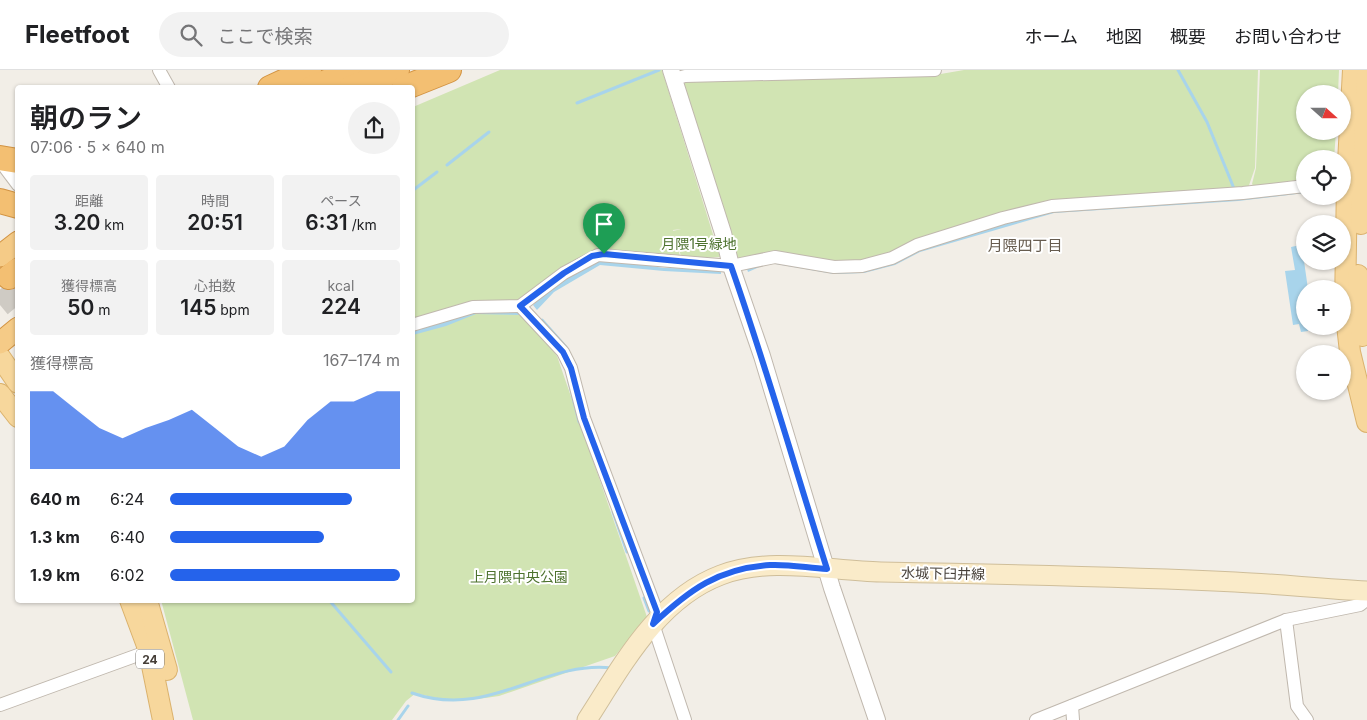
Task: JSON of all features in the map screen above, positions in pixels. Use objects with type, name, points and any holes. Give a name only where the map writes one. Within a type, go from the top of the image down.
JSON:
[{"type":"highway","points":[[275,85],[304,70]]},
{"type":"highway","points":[[276,85],[309,70]]},
{"type":"highway","points":[[319,85],[355,70]]},
{"type":"highway","points":[[359,85],[397,70]]},
{"type":"highway","points":[[412,85],[449,70]]},
{"type":"highway","points":[[415,87],[455,70]]},
{"type":"highway","points":[[0,160],[15,161]]},
{"type":"highway","points":[[0,201],[15,205]]},
{"type":"highway","points":[[9,268],[15,251]]},
{"type":"highway","points":[[0,344],[15,331]]},
{"type":"main road","points":[[1347,150],[1353,70]]},
{"type":"main road","points":[[1367,76],[1358,274],[1362,339],[1367,367]]},
{"type":"main road","points":[[1345,205],[1345,307],[1350,352],[1367,422]]},
{"type":"main road","points":[[0,357],[15,379]]},
{"type":"main road","points":[[0,394],[15,412]]},
{"type":"main road","name":"水城下臼井線","points":[[587,720],[653,624],[698,586],[721,575],[738,570],[770,565],[827,569],[1177,579],[1367,591]]},
{"type":"main road","name":"24","points":[[131,603],[148,651],[163,720]]},
{"type":"main road","name":"24","points":[[147,603],[165,660],[176,720]]},
{"type":"street","points":[[159,70],[167,85]]},
{"type":"street","points":[[877,720],[832,588],[793,464],[762,356],[731,266],[723,233],[672,75],[935,70]]},
{"type":"street","points":[[0,160],[15,182]]},
{"type":"street","points":[[415,324],[473,307],[520,306],[564,273],[598,255],[731,266],[775,257],[834,267],[862,266],[892,258],[917,245],[1003,218],[1052,206],[1243,193],[1296,187]]},
{"type":"street","points":[[520,306],[563,352],[571,368],[584,418],[657,612],[653,624],[685,720]]},
{"type":"street","points":[[1036,720],[1286,620],[1360,605],[1367,599]]},
{"type":"street","points":[[1286,620],[1297,706],[1307,720]]},
{"type":"street","points":[[0,705],[148,651]]},
{"type":"street","points":[[1072,706],[1073,720]]},
{"type":"green space","name":"月隈1号緑地","points":[[500,70],[662,70],[720,257],[682,259],[675,236],[681,260],[597,250],[561,269],[518,301],[479,300],[415,318],[415,106]]},
{"type":"green space","points":[[964,70],[1258,70],[1255,168],[1247,191],[1077,201],[876,261],[738,262],[682,85],[686,81],[929,76]]},
{"type":"green space","points":[[1260,70],[1339,70],[1338,85],[1296,85],[1296,140],[1335,140],[1335,150],[1296,150],[1296,183],[1256,189],[1252,184],[1256,168]]},
{"type":"green space","name":"上月隈中央公園","points":[[473,309],[520,309],[557,356],[647,617],[615,656],[499,696],[457,700],[416,693],[406,701],[392,720],[193,720],[162,603],[415,603],[415,326]]},
{"type":"water","points":[[1296,190],[1296,194],[1238,201],[1054,213],[920,252],[895,265],[864,273],[834,274],[776,264],[766,264],[748,272],[746,266],[766,261],[834,270],[1053,209]]},
{"type":"water","points":[[1296,246],[1296,270],[1305,270],[1307,280],[1296,280],[1296,324],[1293,325],[1285,271],[1295,270],[1291,247]]},
{"type":"water","points":[[605,259],[664,268],[721,269],[721,274],[600,265],[554,292],[537,310],[533,305],[575,271]]},
{"type":"water","points":[[475,309],[520,311],[519,315],[476,314],[446,326],[415,334],[415,328]]},
{"type":"waterway","points":[[577,103],[659,70]]},
{"type":"waterway","points":[[1178,70],[1207,122],[1235,191]]},
{"type":"waterway","points":[[447,165],[489,132]]},
{"type":"waterway","points":[[415,189],[437,172]]},
{"type":"waterway","points":[[542,320],[566,347]]},
{"type":"waterway","points":[[569,382],[579,422]]},
{"type":"waterway","points":[[613,512],[627,552]]},
{"type":"waterway","points":[[644,598],[649,611]]},
{"type":"waterway","points":[[332,603],[391,672]]},
{"type":"waterway","points":[[412,693],[440,699],[466,699],[491,695],[562,672],[587,668],[612,668]]},
{"type":"waterway","points":[[398,720],[408,706]]},
{"type":"tunnel","points":[[0,305],[15,292]]},
{"type":"district","name":"月隈四丁目","points":[[1025,245]]},
{"type":"route","points":[[604,254],[731,266],[762,356],[793,464],[827,569],[770,565],[721,575],[698,586],[679,600],[653,624],[657,612],[584,418],[576,394],[571,368],[563,352],[520,306],[527,303],[548,284],[564,273],[592,256],[604,254]]}]
